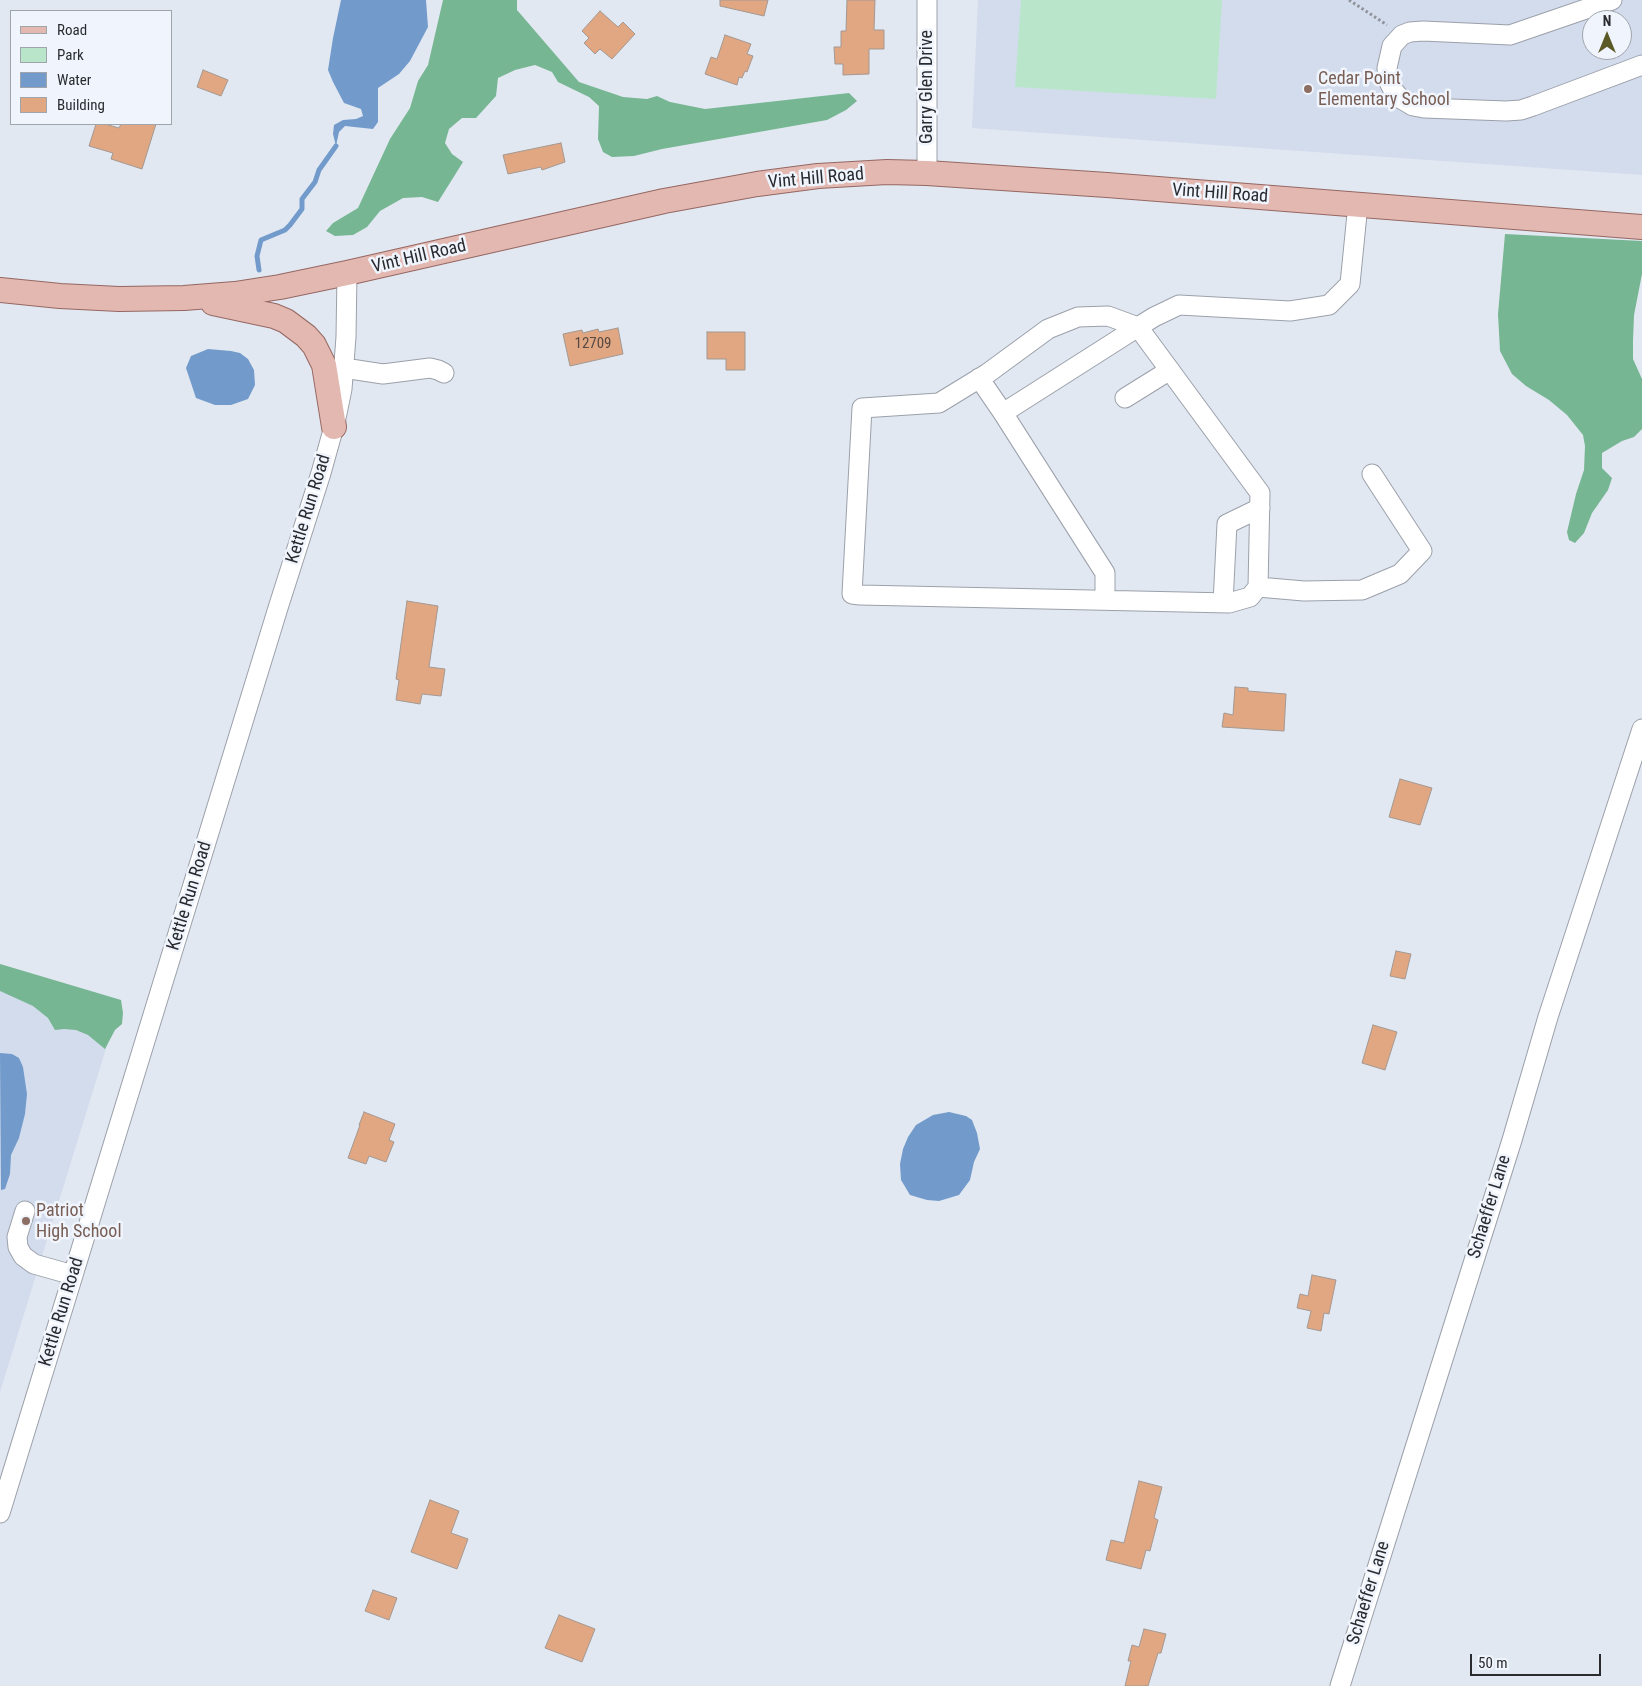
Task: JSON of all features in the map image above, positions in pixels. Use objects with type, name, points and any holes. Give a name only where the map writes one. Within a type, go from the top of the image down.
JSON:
[{"type":"main road","name":"Vint Hill Road","points":[[0,290],[119,299],[184,298],[262,289],[347,273],[664,202],[757,184],[818,176],[887,172],[927,173],[1642,226]]},
{"type":"main road","points":[[184,298],[274,316],[298,329],[314,345],[324,365],[334,427]]},
{"type":"street","name":"Garry Glen Drive","points":[[926,0],[927,173]]},
{"type":"street","points":[[1612,0],[1510,35],[1410,32],[1402,35],[1392,46],[1389,56],[1389,82],[1401,99],[1413,106],[1424,108],[1521,110],[1642,65]]},
{"type":"street","points":[[1003,414],[1154,317],[1179,305],[1290,310],[1330,305],[1350,284],[1358,204]]},
{"type":"street","name":"Kettle Run Road","points":[[0,1513],[272,626],[322,472],[334,427],[344,368],[347,273]]},
{"type":"street","points":[[1108,316],[1138,327],[1260,493],[1258,586],[1250,597],[1223,603],[852,594],[862,408],[939,403],[979,378],[1048,329],[1078,317],[1108,316]]},
{"type":"street","points":[[344,368],[383,374],[430,368],[444,372]]},
{"type":"street","points":[[1125,398],[1170,370]]},
{"type":"street","points":[[979,378],[1105,573],[1105,600]]},
{"type":"street","points":[[1258,586],[1304,591],[1362,590],[1400,574],[1422,551],[1372,474]]},
{"type":"street","points":[[1223,603],[1227,524],[1260,508]]},
{"type":"street","name":"Schaeffer Lane","points":[[1340,1686],[1512,1140],[1548,1017],[1642,729]]},
{"type":"street","points":[[25,1210],[17,1237],[18,1247],[23,1256],[34,1264],[73,1275]]},
{"type":"path","points":[[1349,0],[1402,35]]},
{"type":"shaded area","name":"Cedar Point Elementary School","points":[[978,0],[1642,0],[1642,175],[972,128]]},
{"type":"shaded area","name":"Patriot High School","points":[[0,964],[121,1000],[0,1392]]},
{"type":"green space","points":[[443,0],[517,0],[517,10],[579,82],[623,97],[647,99],[657,96],[670,102],[705,109],[849,93],[857,101],[846,110],[827,120],[662,149],[634,156],[612,157],[603,152],[598,139],[599,106],[589,97],[558,82],[552,72],[535,65],[515,70],[498,78],[496,96],[476,118],[462,118],[449,129],[445,143],[452,154],[463,162],[438,202],[422,197],[403,198],[380,211],[367,227],[353,235],[335,236],[326,231],[333,223],[358,208],[390,139],[410,108],[418,81],[428,65]]},
{"type":"green space","points":[[1021,0],[1222,0],[1216,99],[1015,87]]},
{"type":"green space","points":[[1505,234],[1642,241],[1642,274],[1634,315],[1633,359],[1642,379],[1642,429],[1634,437],[1622,441],[1602,453],[1602,468],[1612,478],[1608,490],[1592,513],[1584,533],[1575,543],[1569,540],[1567,532],[1584,470],[1585,446],[1583,435],[1567,415],[1512,374],[1500,351],[1498,314]]},
{"type":"green space","points":[[0,964],[121,1000],[122,1024],[115,1030],[105,1049],[88,1035],[76,1030],[55,1030],[48,1018],[33,1006],[0,991]]},
{"type":"water","points":[[341,0],[426,0],[428,27],[410,61],[399,74],[378,88],[378,122],[373,129],[345,126],[339,132],[336,146],[333,134],[334,125],[343,120],[356,119],[363,116],[361,109],[344,103],[328,70]]},
{"type":"water","points":[[208,349],[240,353],[248,359],[254,370],[255,385],[248,399],[231,405],[215,405],[196,398],[186,368],[191,356]]},
{"type":"water","points":[[0,1053],[12,1054],[19,1058],[23,1067],[27,1094],[25,1114],[19,1138],[11,1155],[10,1174],[5,1189],[1,1190]]},
{"type":"water","points":[[949,1112],[966,1116],[972,1120],[977,1133],[980,1149],[974,1162],[970,1180],[959,1195],[939,1201],[910,1195],[901,1180],[900,1164],[908,1137],[916,1125],[933,1115]]},
{"type":"building","points":[[720,0],[768,0],[764,16],[720,6]]},
{"type":"building","points":[[847,0],[875,0],[874,30],[884,30],[884,49],[869,49],[869,74],[843,75],[843,64],[835,64],[834,47],[841,47],[841,31],[846,31]]},
{"type":"building","points":[[600,11],[618,27],[623,22],[635,34],[612,59],[600,49],[595,54],[584,43],[589,38],[582,31]]},
{"type":"building","points":[[725,35],[751,44],[747,54],[753,56],[747,72],[745,71],[742,78],[739,77],[737,85],[705,74],[711,57],[717,59]]},
{"type":"building","points":[[203,70],[228,80],[221,96],[197,87]]},
{"type":"building","points":[[96,125],[108,125],[119,128],[120,125],[156,125],[142,169],[111,159],[113,153],[89,146]]},
{"type":"building","points":[[561,143],[565,162],[542,170],[541,167],[508,174],[503,155]]},
{"type":"building","points":[[618,328],[623,354],[570,366],[563,334],[582,330],[583,333],[598,329],[599,332]]},
{"type":"building","points":[[707,332],[745,332],[745,370],[726,370],[726,359],[707,359]]},
{"type":"building","points":[[407,601],[438,606],[429,667],[445,669],[441,696],[422,694],[420,704],[396,700],[399,680],[396,679]]},
{"type":"building","points":[[1235,687],[1248,688],[1248,691],[1286,694],[1284,731],[1222,727],[1224,713],[1233,715]]},
{"type":"building","points":[[1400,779],[1432,788],[1420,825],[1389,817]]},
{"type":"building","points":[[1396,951],[1411,954],[1405,979],[1390,976]]},
{"type":"building","points":[[1373,1025],[1397,1032],[1385,1070],[1362,1063]]},
{"type":"building","points":[[364,1112],[395,1124],[389,1140],[394,1142],[386,1162],[369,1156],[366,1164],[348,1158]]},
{"type":"building","points":[[1312,1275],[1336,1280],[1329,1314],[1324,1313],[1321,1331],[1307,1328],[1311,1311],[1297,1308],[1300,1294],[1308,1296]]},
{"type":"building","points":[[1139,1481],[1162,1487],[1154,1518],[1158,1520],[1150,1551],[1146,1550],[1141,1569],[1106,1560],[1111,1540],[1124,1543]]},
{"type":"building","points":[[430,1500],[459,1511],[451,1533],[468,1539],[457,1569],[411,1552]]},
{"type":"building","points":[[373,1590],[397,1598],[389,1620],[365,1611]]},
{"type":"building","points":[[559,1615],[595,1629],[582,1662],[545,1648]]},
{"type":"building","points":[[1144,1629],[1166,1634],[1161,1653],[1158,1653],[1148,1686],[1125,1686],[1131,1661],[1128,1661],[1132,1645],[1139,1647]]},
{"type":"waterway","points":[[259,270],[257,256],[261,240],[285,230],[290,225],[302,209],[302,199],[315,182],[319,170],[336,146]]},
{"type":"place","name":"Cedar Point Elementary School","points":[[1308,89]]},
{"type":"place","name":"Patriot High School","points":[[26,1221]]}]
